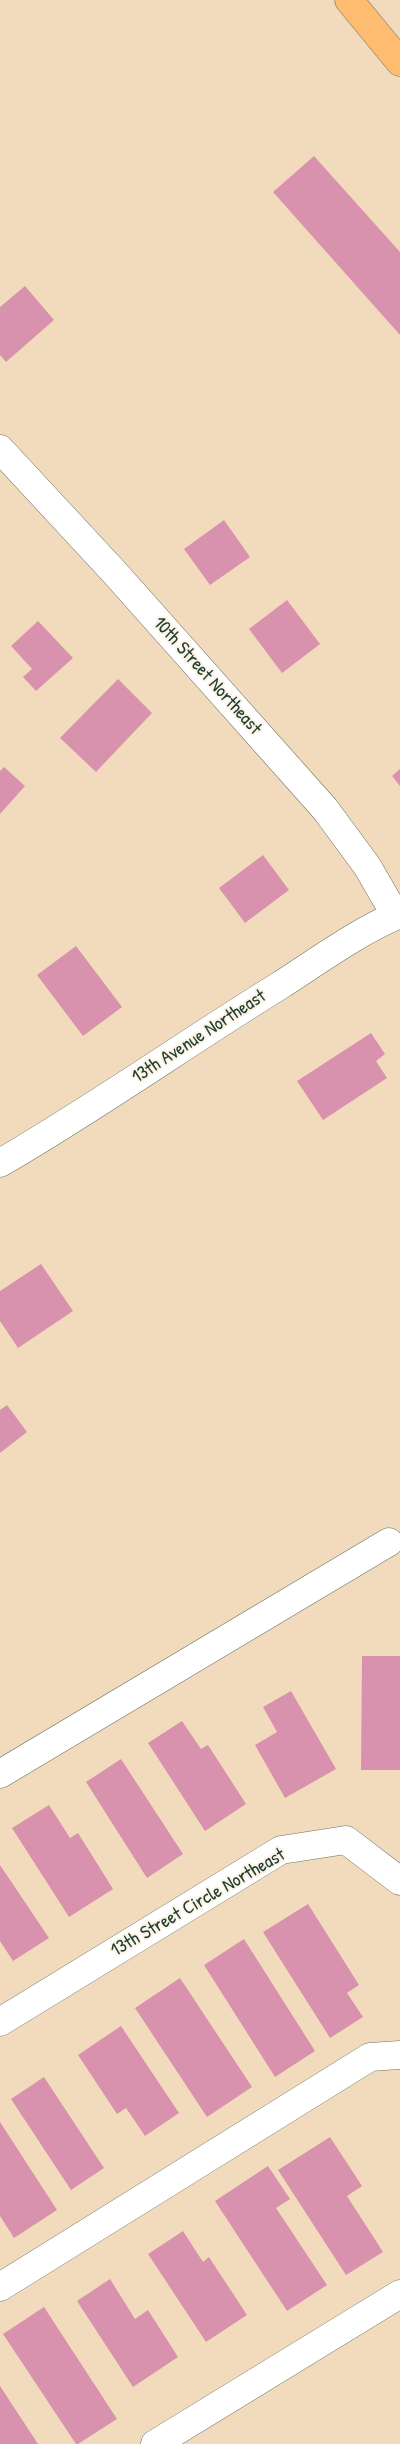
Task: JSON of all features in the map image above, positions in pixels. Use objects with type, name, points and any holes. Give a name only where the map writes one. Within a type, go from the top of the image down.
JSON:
[{"type":"main road","points":[[349,0],[400,62]]},
{"type":"street","name":"10th Street Northeast","points":[[0,449],[116,573],[325,809],[367,866],[398,915]]},
{"type":"street","name":"13th Avenue Northeast","points":[[0,1163],[45,1137],[187,1043],[344,945],[398,915]]},
{"type":"street","points":[[0,1774],[389,1542]]},
{"type":"street","name":"13th Street Circle Northeast","points":[[0,2022],[281,1850],[346,1840],[400,1881]]},
{"type":"street","points":[[0,2287],[370,2057],[400,2055]]},
{"type":"street","points":[[155,2444],[400,2294]]},
{"type":"building","points":[[314,156],[400,252],[400,335],[273,192]]},
{"type":"building","points":[[25,286],[54,320],[6,362],[0,355],[0,307]]},
{"type":"building","points":[[224,520],[250,557],[210,585],[184,549]]},
{"type":"building","points":[[287,600],[320,644],[282,673],[249,629]]},
{"type":"building","points":[[38,621],[73,658],[36,691],[23,677],[32,669],[11,646]]},
{"type":"building","points":[[118,679],[152,713],[96,772],[60,738]]},
{"type":"building","points":[[4,767],[25,786],[0,814],[0,771]]},
{"type":"building","points":[[400,769],[400,786],[392,776]]},
{"type":"building","points":[[263,855],[289,890],[245,923],[219,888]]},
{"type":"building","points":[[76,946],[122,1007],[83,1036],[37,975]]},
{"type":"building","points":[[371,1033],[385,1054],[376,1061],[387,1078],[323,1120],[297,1081]]},
{"type":"building","points":[[41,1264],[73,1311],[18,1348],[0,1321],[0,1291]]},
{"type":"building","points":[[7,1405],[27,1432],[0,1453],[0,1410]]},
{"type":"building","points":[[362,1656],[400,1656],[400,1770],[361,1770]]},
{"type":"building","points":[[291,1691],[336,1769],[285,1798],[255,1745],[277,1732],[263,1707]]},
{"type":"building","points":[[182,1721],[201,1749],[208,1745],[246,1804],[205,1831],[148,1743]]},
{"type":"building","points":[[121,1759],[183,1854],[147,1878],[86,1782]]},
{"type":"building","points":[[49,1805],[70,1838],[78,1833],[113,1889],[69,1917],[12,1828]]},
{"type":"building","points":[[0,1865],[49,1938],[13,1961],[0,1941]]},
{"type":"building","points":[[308,1904],[359,1985],[347,1993],[363,2017],[330,2038],[263,1932]]},
{"type":"building","points":[[244,1939],[315,2051],[275,2077],[204,1965]]},
{"type":"building","points":[[180,1978],[252,2087],[207,2117],[135,2008]]},
{"type":"building","points":[[121,2026],[179,2113],[145,2136],[126,2108],[117,2114],[78,2055]]},
{"type":"building","points":[[44,2077],[104,2168],[71,2190],[11,2099]]},
{"type":"building","points":[[0,2122],[57,2210],[14,2238],[0,2216]]},
{"type":"building","points":[[330,2137],[362,2186],[347,2196],[383,2252],[346,2275],[278,2170]]},
{"type":"building","points":[[268,2166],[290,2199],[276,2208],[327,2285],[287,2311],[215,2201]]},
{"type":"building","points":[[183,2231],[203,2262],[209,2257],[247,2315],[206,2342],[148,2254]]},
{"type":"building","points":[[110,2279],[135,2319],[148,2310],[178,2357],[133,2387],[77,2301]]},
{"type":"building","points":[[44,2307],[117,2419],[78,2444],[76,2444],[3,2334]]},
{"type":"building","points":[[0,2386],[38,2444],[0,2444]]}]
